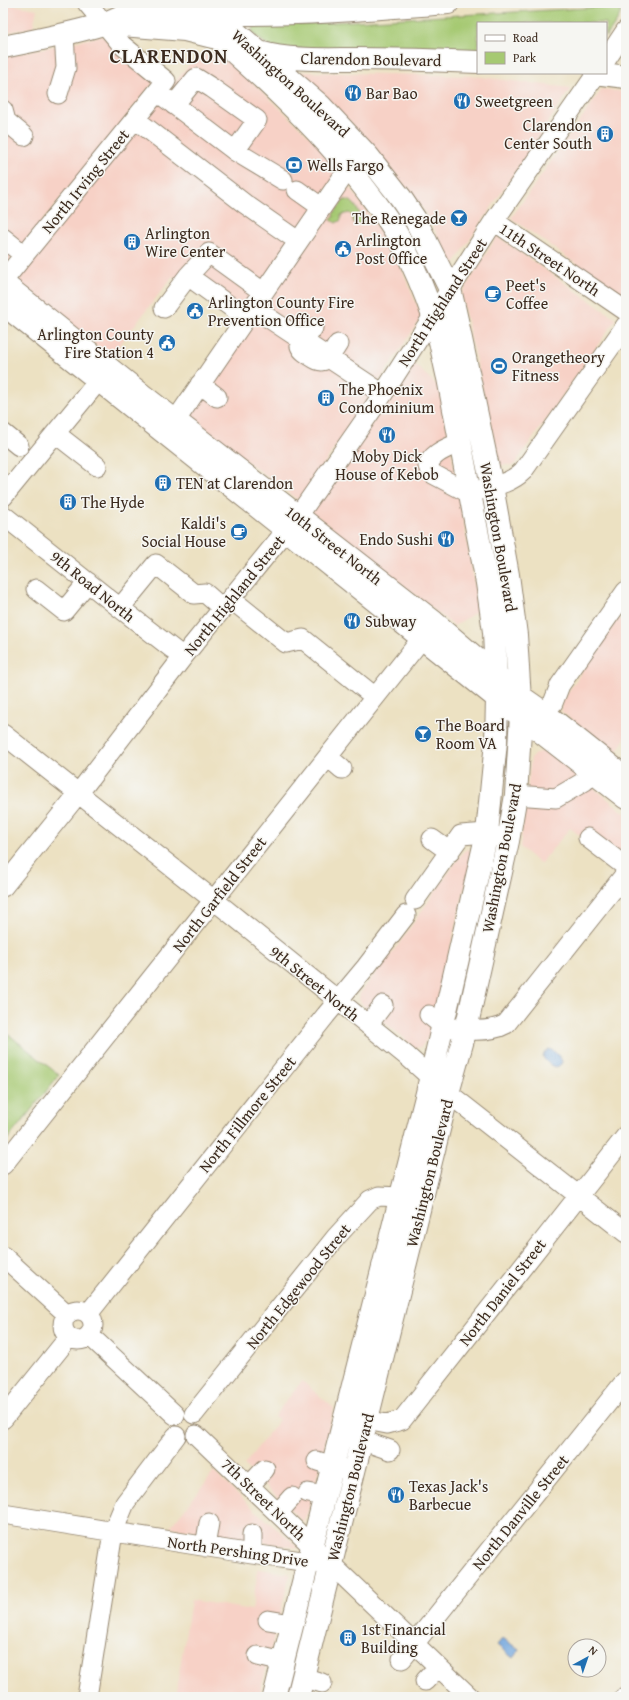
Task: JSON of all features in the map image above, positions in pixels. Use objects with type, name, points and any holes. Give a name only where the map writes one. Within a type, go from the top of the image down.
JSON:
[{"type":"main road","points":[[3,47],[104,24],[136,11],[195,7],[243,8],[288,13],[448,3]]},
{"type":"main road","name":"Washington Boulevard","points":[[195,7],[219,39],[259,74],[305,119],[350,170],[385,216],[397,235],[410,261],[433,316],[448,378],[491,609],[497,676],[496,742],[487,833],[436,1020],[430,1077],[340,1436],[308,1496],[310,1554],[274,1697]]},
{"type":"main road","name":"Washington Boulevard","points":[[195,7],[258,52],[320,105],[368,156],[402,198],[415,219],[450,289],[492,486],[512,602],[520,706],[516,794],[508,841],[466,1030],[448,1093],[330,1565],[308,1686]]},
{"type":"main road","name":"Clarendon Boulevard","points":[[104,24],[185,30],[274,56],[311,59],[477,62]]},
{"type":"main road","points":[[604,74],[626,77]]},
{"type":"main road","name":"10th Street North","points":[[3,282],[171,428],[428,630],[497,676],[520,706],[592,772],[626,798]]},
{"type":"main road","name":"10th Street North","points":[[3,304],[99,380],[171,428]]},
{"type":"main road","name":"10th Street North","points":[[428,630],[497,698],[543,712],[626,778]]},
{"type":"street","points":[[87,3],[122,45],[162,86],[174,105],[235,151],[322,207]]},
{"type":"street","points":[[243,8],[248,36],[258,52]]},
{"type":"street","points":[[607,58],[626,30]]},
{"type":"street","points":[[58,94],[66,68],[64,34]]},
{"type":"street","name":"North Highland Street","points":[[3,888],[78,794],[183,657],[292,523],[383,394],[494,221],[595,74]]},
{"type":"street","points":[[174,105],[196,78],[257,120],[235,151]]},
{"type":"street","name":"North Irving Street","points":[[3,282],[162,86]]},
{"type":"street","points":[[4,117],[24,136]]},
{"type":"street","points":[[136,119],[245,204],[298,241]]},
{"type":"street","points":[[171,428],[200,384],[228,356],[253,305],[342,178],[368,156]]},
{"type":"street","name":"11th Street North","points":[[494,221],[581,289],[626,311]]},
{"type":"street","points":[[3,238],[24,255]]},
{"type":"street","points":[[164,308],[188,276],[208,253],[270,324],[308,334],[337,353],[383,394]]},
{"type":"street","points":[[188,276],[253,305]]},
{"type":"street","points":[[460,442],[436,454],[430,460],[428,466],[433,474],[469,493],[507,483],[523,471],[626,325]]},
{"type":"street","points":[[3,497],[99,380]]},
{"type":"street","points":[[200,384],[217,397]]},
{"type":"street","points":[[3,433],[19,446]]},
{"type":"street","points":[[56,434],[97,466]]},
{"type":"street","name":"9th Road North","points":[[3,515],[183,657]]},
{"type":"street","points":[[120,608],[156,564],[194,594],[205,593],[227,604],[286,643],[303,639],[348,666],[375,697]]},
{"type":"street","points":[[36,589],[64,611],[88,582]]},
{"type":"street","points":[[543,712],[553,703],[560,685],[626,591]]},
{"type":"street","name":"North Garfield Street","points":[[3,1165],[428,630]]},
{"type":"street","name":"9th Street North","points":[[3,734],[214,900],[368,1025],[448,1093],[626,1233]]},
{"type":"street","points":[[328,757],[342,769]]},
{"type":"street","points":[[516,794],[556,798],[585,781],[592,772]]},
{"type":"street","name":"North Fillmore Street","points":[[88,1314],[337,1001],[376,964],[410,908],[461,835],[487,833],[508,841]]},
{"type":"street","points":[[588,838],[626,867]]},
{"type":"street","points":[[432,839],[450,852]]},
{"type":"street","points":[[436,1020],[466,1030],[500,1028],[506,1024],[626,873]]},
{"type":"street","points":[[368,1025],[383,1005]]},
{"type":"street","name":"North Daniel Street","points":[[364,1430],[402,1420],[626,1136]]},
{"type":"street","name":"North Edgewood Street","points":[[194,1414],[336,1237],[370,1200],[379,1196],[400,1197],[422,1201]]},
{"type":"street","points":[[3,1256],[68,1315]]},
{"type":"street","points":[[80,1311],[88,1314],[93,1322],[92,1331],[89,1335],[82,1340],[69,1337],[64,1329],[65,1319],[68,1315],[71,1312],[80,1311]]},
{"type":"street","points":[[89,1335],[175,1416]]},
{"type":"street","points":[[3,1419],[69,1337]]},
{"type":"street","name":"North Danville Street","points":[[402,1659],[415,1644],[437,1603],[626,1380]]},
{"type":"street","points":[[186,1411],[194,1414],[199,1422],[196,1435],[192,1438],[184,1439],[176,1436],[171,1424],[175,1416],[178,1413],[186,1411]]},
{"type":"street","points":[[340,1436],[364,1430],[390,1450]]},
{"type":"street","name":"7th Street North","points":[[196,1435],[250,1486],[266,1509],[310,1554],[330,1565]]},
{"type":"street","points":[[87,1697],[113,1532],[125,1502],[176,1436]]},
{"type":"street","points":[[325,1463],[354,1472]]},
{"type":"street","points":[[250,1486],[264,1469]]},
{"type":"street","points":[[266,1509],[308,1496]]},
{"type":"street","name":"North Pershing Drive","points":[[3,1514],[252,1554],[310,1554]]},
{"type":"street","points":[[205,1547],[209,1522]]},
{"type":"street","points":[[252,1534],[252,1554]]},
{"type":"street","name":"North Pershing Drive","points":[[330,1565],[470,1697]]},
{"type":"street","points":[[268,1620],[292,1624]]},
{"type":"street","points":[[258,1656],[283,1662]]},
{"type":"street","points":[[425,1681],[438,1667]]},
{"type":"shaded area","points":[[3,3],[37,9],[33,27],[3,33]]},
{"type":"shaded area","points":[[102,36],[154,82],[3,270],[3,57]]},
{"type":"shaded area","points":[[218,50],[324,150],[338,172],[238,322],[173,276],[110,357],[15,280],[192,61]]},
{"type":"shaded area","points":[[298,72],[473,76],[571,88],[453,265],[424,210],[351,123]]},
{"type":"shaded area","points":[[602,89],[626,92],[626,299],[511,218]]},
{"type":"shaded area","points":[[350,187],[394,251],[422,317],[299,501],[189,417],[340,191]]},
{"type":"shaded area","points":[[497,236],[616,319],[514,465],[500,465],[461,295]]},
{"type":"shaded area","points":[[413,363],[440,388],[479,610],[454,626],[312,512]]},
{"type":"shaded area","points":[[618,618],[626,623],[626,737],[614,755],[562,712],[561,703]]},
{"type":"shaded area","points":[[548,750],[626,814],[626,859],[590,843],[570,828],[540,864],[520,847],[531,758],[536,753]]},
{"type":"shaded area","points":[[467,849],[473,854],[429,1036],[421,1047],[414,1048],[362,1004],[359,999],[360,993],[398,945],[463,852]]},
{"type":"shaded area","points":[[302,1381],[334,1408],[308,1512],[303,1522],[244,1465],[279,1420],[274,1416]]},
{"type":"shaded area","points":[[214,1472],[257,1512],[297,1546],[297,1548],[170,1527]]},
{"type":"shaded area","points":[[258,1569],[290,1574],[259,1697],[175,1697],[191,1600],[252,1610]]},
{"type":"green space","points":[[613,3],[617,4],[621,8],[617,21],[607,36],[607,22],[477,22],[477,55],[272,48],[254,35],[252,30],[256,23],[294,21],[300,24],[604,7]]},
{"type":"green space","points":[[344,200],[350,201],[354,204],[360,214],[360,217],[363,217],[365,221],[358,224],[353,222],[353,216],[349,213],[341,215],[341,220],[336,223],[330,219],[334,217],[333,214]]},
{"type":"green space","points":[[3,1030],[59,1075],[3,1145]]},
{"type":"water","points":[[549,1049],[559,1056],[562,1062],[560,1065],[555,1067],[552,1066],[543,1057],[545,1052]]},
{"type":"water","points":[[503,1638],[519,1650],[513,1658],[497,1645]]},
{"type":"place","name":"Bar Bao","points":[[353,93]]},
{"type":"place","name":"Sweetgreen","points":[[462,101]]},
{"type":"place","name":"Clarendon Center South","points":[[605,134]]},
{"type":"place","name":"Wells Fargo","points":[[294,165]]},
{"type":"place","name":"The Renegade","points":[[459,218]]},
{"type":"place","name":"Arlington Wire Center","points":[[132,242]]},
{"type":"place","name":"Arlington Post Office","points":[[343,249]]},
{"type":"place","name":"Peet's Coffee","points":[[493,294]]},
{"type":"place","name":"Arlington County Fire Prevention Office","points":[[195,311]]},
{"type":"place","name":"Arlington County Fire Station 4","points":[[167,343]]},
{"type":"place","name":"Orangetheory Fitness","points":[[499,366]]},
{"type":"place","name":"The Phoenix Condominium","points":[[326,398]]},
{"type":"place","name":"Moby Dick House of Kebob","points":[[387,435]]},
{"type":"place","name":"TEN at Clarendon","points":[[163,483]]},
{"type":"place","name":"The Hyde","points":[[68,502]]},
{"type":"place","name":"Kaldi's Social House","points":[[239,532]]},
{"type":"place","name":"Endo Sushi","points":[[446,539]]},
{"type":"place","name":"Subway","points":[[352,621]]},
{"type":"place","name":"The Board Room VA","points":[[423,734]]},
{"type":"place","name":"Texas Jack's Barbecue","points":[[396,1495]]},
{"type":"place","name":"1st Financial Building","points":[[348,1638]]},
{"type":"district","name":"CLARENDON","points":[[169,55]]}]
